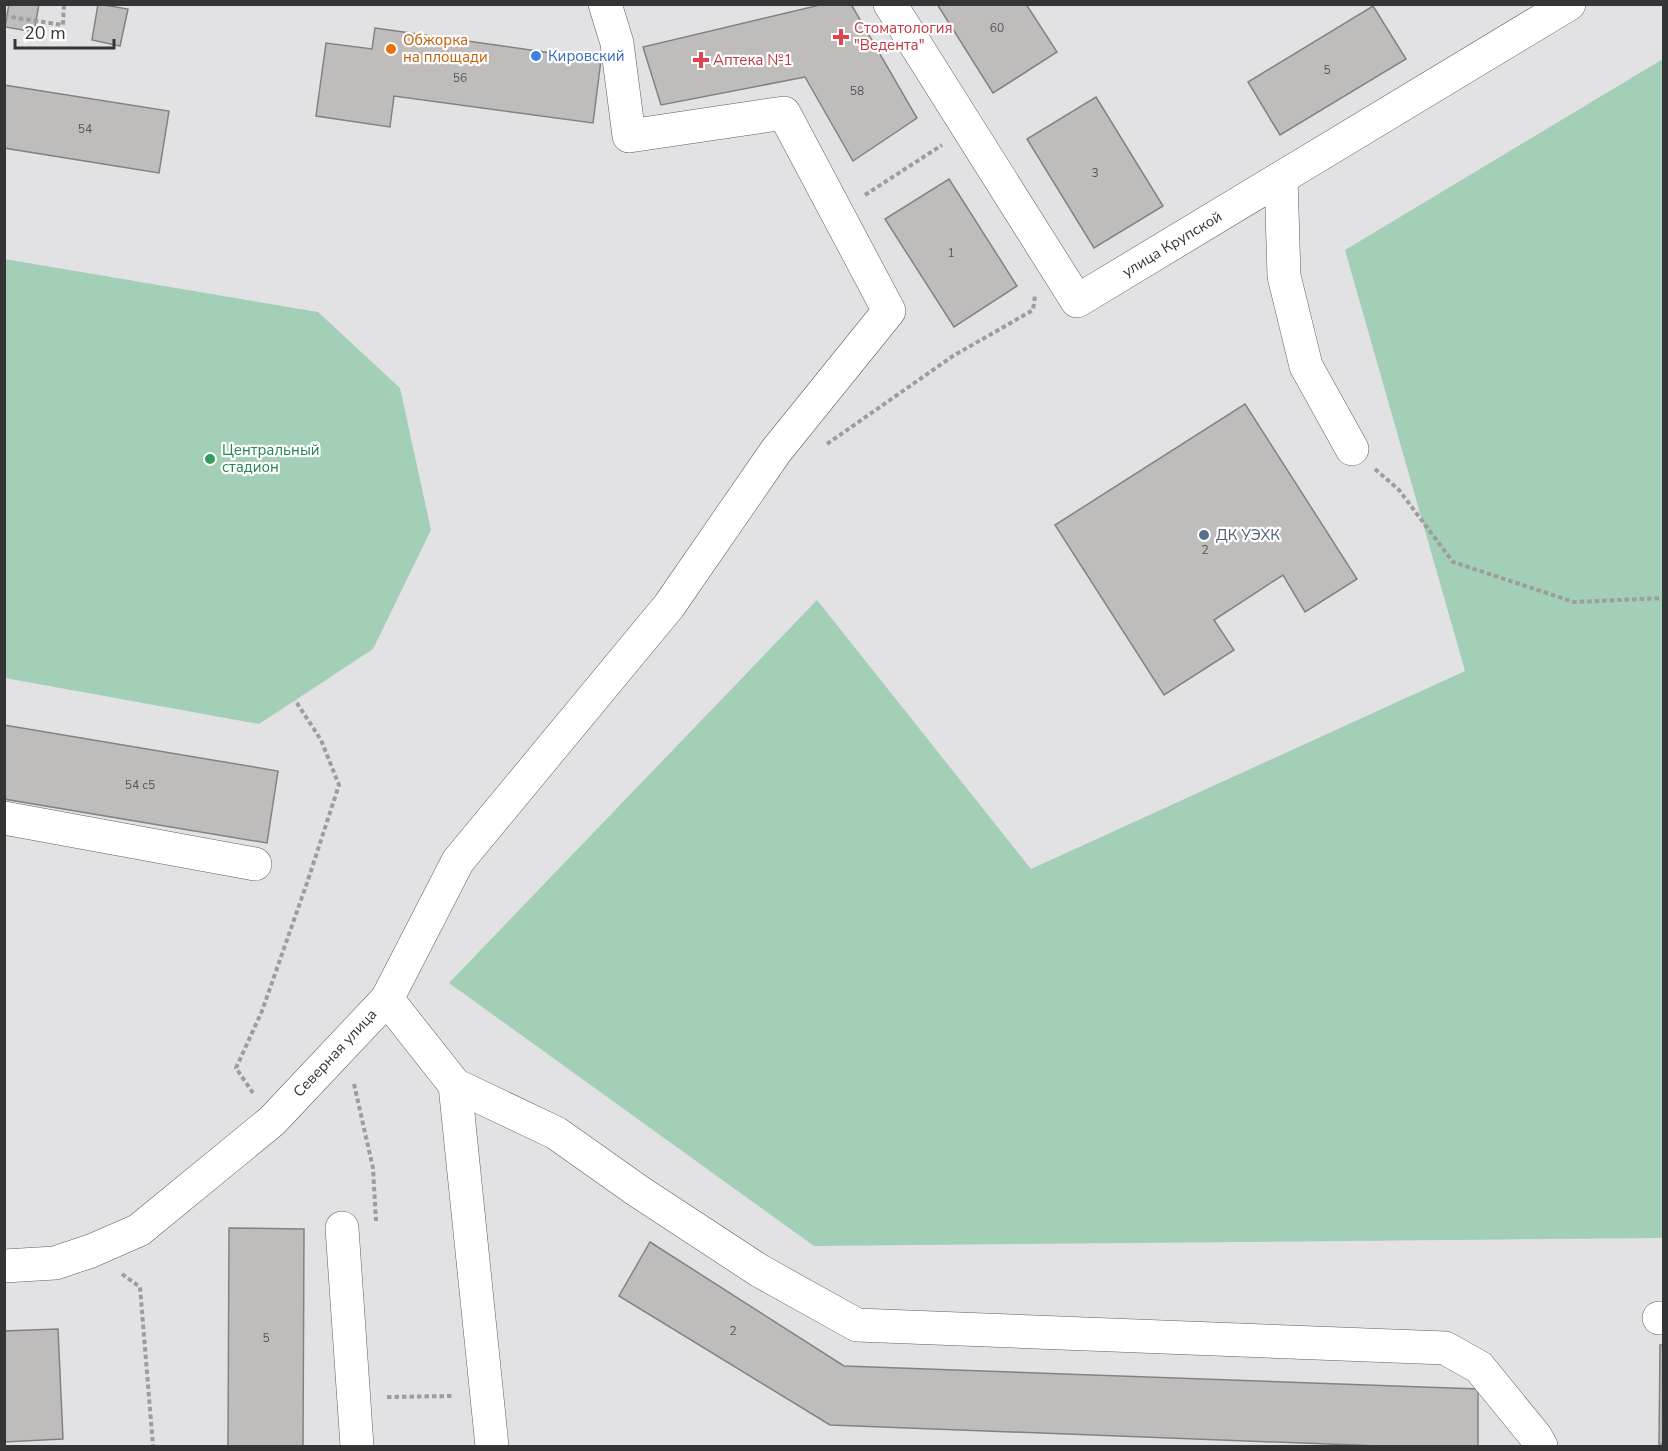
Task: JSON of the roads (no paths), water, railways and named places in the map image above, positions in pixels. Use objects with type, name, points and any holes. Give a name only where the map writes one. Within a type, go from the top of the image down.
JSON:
[{"type":"street","points":[[387,999],[458,861],[669,606],[776,452],[889,311],[784,113],[629,136],[617,43],[605,4]]},
{"type":"street","name":"улица Крупской","points":[[890,4],[1077,302],[1569,4]]},
{"type":"street","points":[[1281,178],[1284,276],[1306,366],[1352,449]]},
{"type":"street","points":[[4,818],[255,864]]},
{"type":"street","name":"Северная улица","points":[[4,1266],[55,1263],[91,1251],[139,1230],[272,1121],[387,999],[455,1085]]},
{"type":"street","points":[[455,1085],[492,1446]]},
{"type":"street","points":[[455,1085],[556,1133],[638,1191],[760,1271],[857,1324],[1445,1348],[1479,1367],[1541,1446]]},
{"type":"street","points":[[342,1228],[357,1446]]},
{"type":"place","name":"Стоматология \"Ведента\"","points":[[841,37]]},
{"type":"place","name":"Обжорка на площади","points":[[391,49]]},
{"type":"place","name":"Кировский","points":[[536,56]]},
{"type":"place","name":"Аптека №1","points":[[701,60]]},
{"type":"place","name":"Центральный стадион","points":[[210,459]]},
{"type":"place","name":"ДК УЭХК","points":[[1204,535]]}]
